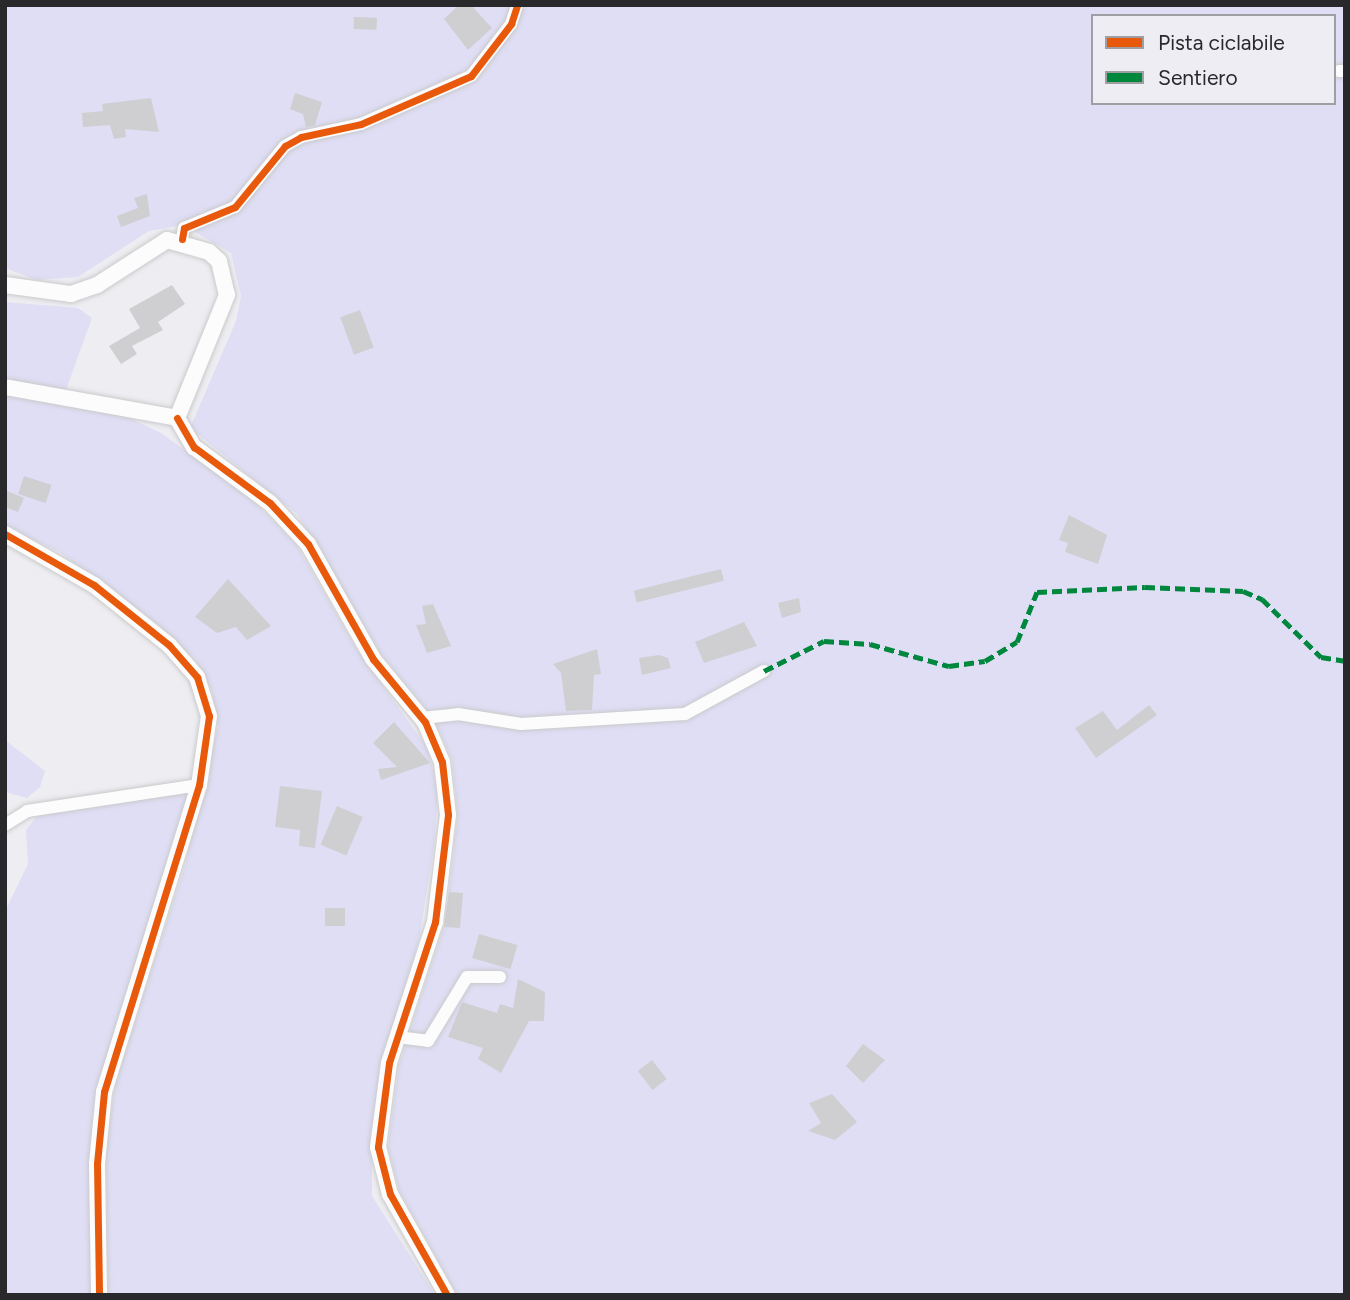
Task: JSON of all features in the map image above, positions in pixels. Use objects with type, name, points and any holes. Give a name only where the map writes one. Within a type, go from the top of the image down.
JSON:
[{"type":"street","points":[[182,239],[184,228],[235,207],[285,146],[301,137],[361,124],[471,76],[511,24],[517,5]]},
{"type":"street","points":[[5,285],[51,295],[82,291],[144,250],[182,239],[219,261],[227,295],[177,418]]},
{"type":"street","points":[[5,387],[177,418],[194,447],[290,521],[373,659],[422,718],[442,762],[448,815],[433,931],[397,1037],[379,1133],[382,1171],[447,1295]]},
{"type":"street","points":[[5,534],[94,585],[188,663],[209,716],[199,785],[104,1092],[97,1164],[99,1295]]},
{"type":"street","points":[[422,718],[458,714],[521,724],[685,714],[764,671]]},
{"type":"street","points":[[5,825],[27,811],[199,785]]},
{"type":"street","points":[[397,1037],[428,1041],[467,976],[500,977]]},
{"type":"shaded area","points":[[5,5],[1345,5],[1345,1295],[457,1295],[399,1190],[388,1147],[399,1065],[445,924],[458,816],[452,759],[434,718],[381,654],[297,514],[190,428],[236,321],[241,296],[231,253],[183,225],[149,231],[78,277],[37,280],[5,268]]},
{"type":"shaded area","points":[[5,302],[78,308],[92,318],[66,390],[5,380]]},
{"type":"shaded area","points":[[5,395],[127,417],[161,433],[247,495],[296,544],[355,647],[428,749],[438,792],[434,846],[420,934],[372,1135],[372,1196],[435,1295],[108,1295],[106,1147],[116,1081],[186,863],[218,726],[212,691],[195,659],[61,553],[5,526]]},
{"type":"shaded area","points":[[5,740],[45,771],[40,787],[27,798],[5,792]]},
{"type":"shaded area","points":[[192,783],[97,1091],[90,1163],[92,1295],[5,1295],[5,911],[28,864],[26,830],[47,803]]},
{"type":"building","points":[[459,5],[471,5],[492,28],[468,50],[444,19]]},
{"type":"building","points":[[354,17],[377,18],[377,30],[354,29]]},
{"type":"building","points":[[295,93],[322,102],[315,125],[306,127],[303,114],[290,109]]},
{"type":"building","points":[[151,98],[159,132],[125,129],[126,137],[114,139],[110,125],[83,127],[82,113],[103,111],[102,104]]},
{"type":"building","points":[[147,194],[150,216],[121,227],[117,216],[138,208],[134,198]]},
{"type":"building","points":[[172,285],[185,304],[158,322],[163,330],[132,346],[137,354],[121,364],[109,346],[140,328],[129,309]]},
{"type":"building","points":[[360,310],[374,348],[354,355],[340,317]]},
{"type":"building","points":[[24,476],[52,485],[46,503],[18,494]]},
{"type":"building","points":[[5,490],[24,498],[18,512],[5,507]]},
{"type":"building","points":[[1069,515],[1107,535],[1098,564],[1065,552],[1068,543],[1059,540]]},
{"type":"building","points":[[721,569],[724,581],[637,602],[634,591]]},
{"type":"building","points":[[228,579],[271,626],[247,640],[236,627],[217,633],[195,617]]},
{"type":"building","points":[[799,598],[801,612],[782,618],[778,603]]},
{"type":"building","points":[[433,604],[451,646],[427,653],[416,625],[426,624],[422,606]]},
{"type":"building","points":[[744,622],[757,646],[704,663],[695,642]]},
{"type":"building","points":[[597,649],[601,674],[594,675],[592,710],[566,711],[561,673],[553,664]]},
{"type":"building","points":[[659,655],[668,658],[671,668],[642,675],[639,658]]},
{"type":"building","points":[[1149,705],[1157,715],[1096,758],[1075,728],[1103,711],[1117,730]]},
{"type":"building","points":[[394,722],[430,763],[381,780],[378,769],[397,767],[373,743]]},
{"type":"building","points":[[280,786],[322,791],[315,848],[299,846],[300,830],[275,827]]},
{"type":"building","points":[[337,806],[363,817],[346,856],[321,845]]},
{"type":"building","points":[[449,892],[463,893],[460,928],[444,927]]},
{"type":"building","points":[[325,908],[345,908],[345,926],[325,926]]},
{"type":"building","points":[[479,934],[517,945],[511,969],[472,958]]},
{"type":"building","points":[[518,979],[545,992],[544,1021],[529,1021],[501,1073],[478,1059],[483,1048],[448,1037],[462,1002],[497,1013],[500,1004],[513,1008]]},
{"type":"building","points":[[863,1044],[885,1060],[863,1083],[846,1066]]},
{"type":"building","points":[[652,1060],[667,1079],[653,1090],[638,1071]]},
{"type":"building","points":[[832,1094],[857,1122],[835,1140],[808,1131],[821,1123],[809,1103]]},
{"type":"marked path","points":[[764,671],[824,641],[870,644],[949,666],[985,661],[1017,642],[1037,592],[1145,587],[1243,591],[1262,599],[1321,657],[1345,661]]},
{"type":"cycle path","points":[[182,239],[184,228],[235,207],[285,146],[301,137],[361,124],[471,76],[511,24],[517,5]]},
{"type":"cycle path","points":[[177,418],[194,447],[270,503],[308,544],[373,659],[425,722],[442,762],[448,815],[435,922],[389,1063],[378,1147],[390,1194],[447,1295]]},
{"type":"cycle path","points":[[5,534],[94,585],[169,645],[197,677],[209,716],[199,785],[104,1092],[97,1164],[99,1295]]}]
